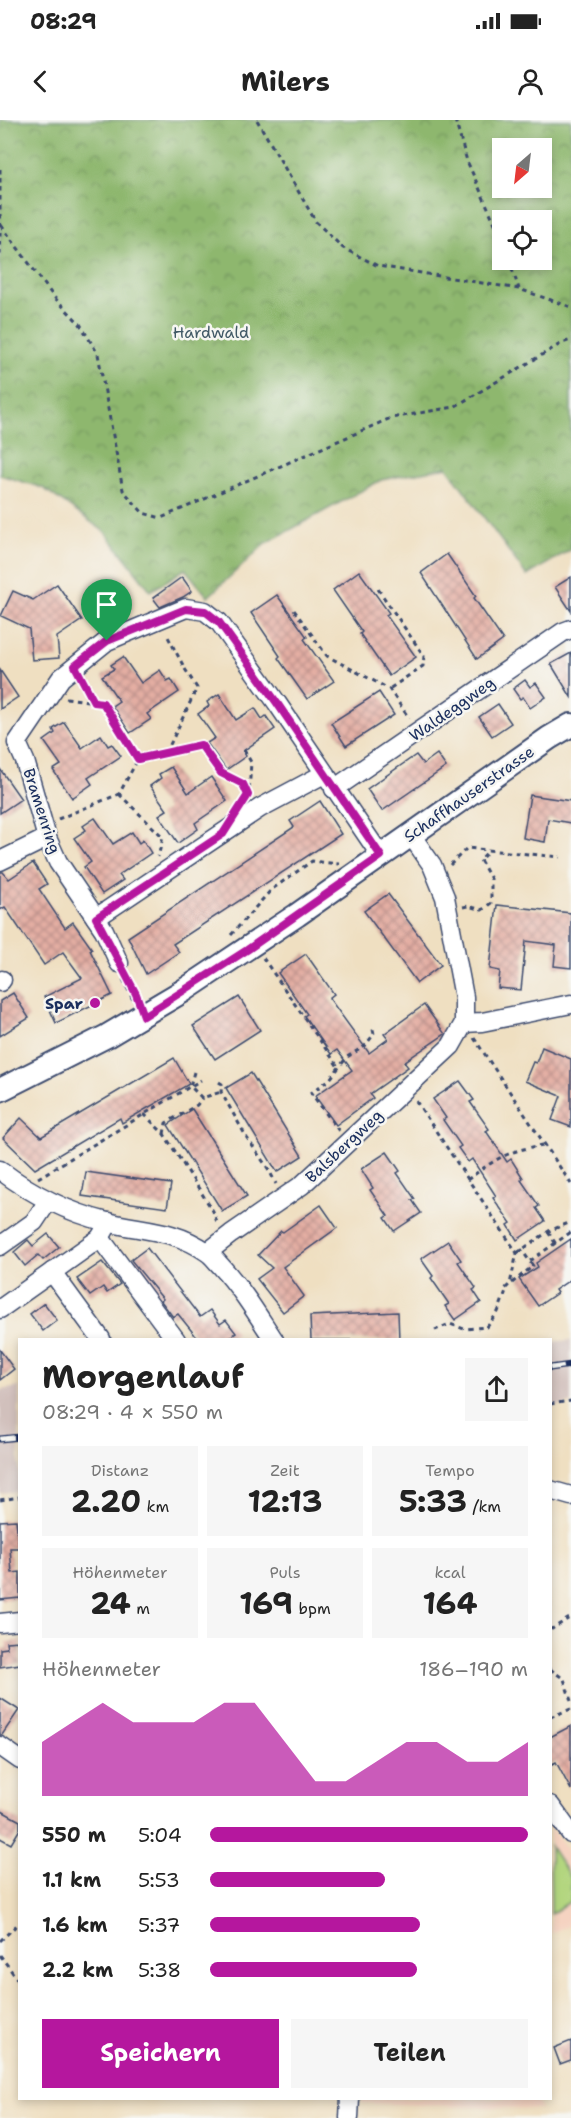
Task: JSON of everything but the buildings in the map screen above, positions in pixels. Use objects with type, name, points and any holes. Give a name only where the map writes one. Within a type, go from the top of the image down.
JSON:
[{"type":"main road","name":"Schaffhauserstrasse","points":[[0,1090],[247,950],[549,738],[571,725]]},
{"type":"street","name":"Bramenring","points":[[119,963],[104,930],[58,862],[45,832],[25,761],[17,743],[61,678],[107,641],[159,619],[186,609],[205,611],[219,622],[381,856]]},
{"type":"street","name":"Waldeggweg","points":[[329,782],[419,732],[571,628]]},
{"type":"street","points":[[96,918],[260,808],[329,782]]},
{"type":"street","points":[[0,861],[45,832]]},
{"type":"street","points":[[411,835],[432,865],[445,897],[464,997],[464,1023],[482,1022],[571,1004]]},
{"type":"street","name":"Balsbergweg","points":[[208,1252],[303,1185],[451,1046],[464,1023]]},
{"type":"street","points":[[0,1170],[48,1201],[74,1212],[104,1230],[175,1338]]},
{"type":"street","points":[[0,1246],[34,1222],[48,1201]]},
{"type":"street","points":[[0,1309],[52,1272],[104,1230],[169,1232],[208,1252],[236,1283],[273,1338]]},
{"type":"street","points":[[52,1272],[100,1338]]},
{"type":"street","points":[[552,1491],[571,1496]]},
{"type":"street","points":[[0,1623],[18,1621]]},
{"type":"street","points":[[0,1746],[18,1759]]},
{"type":"street","points":[[552,1808],[571,1834]]},
{"type":"street","points":[[349,2118],[350,2100]]},
{"type":"path","points":[[257,120],[316,222],[343,248],[378,266],[519,289],[571,307]]},
{"type":"path","points":[[455,120],[467,161],[492,217]]},
{"type":"path","points":[[0,169],[0,258]]},
{"type":"path","points":[[1,225],[53,296],[80,324],[98,354],[123,490],[142,513],[161,518],[391,418],[454,407],[562,343],[571,340]]},
{"type":"path","points":[[512,270],[519,289]]},
{"type":"path","points":[[378,589],[424,656],[423,666],[389,688]]},
{"type":"path","points":[[294,610],[327,656],[389,688],[419,732]]},
{"type":"path","points":[[159,619],[197,688],[166,753]]},
{"type":"path","points":[[75,666],[94,702]]},
{"type":"path","points":[[48,696],[103,703],[138,759]]},
{"type":"path","points":[[45,832],[119,794],[138,759],[201,745],[221,773],[243,784],[248,795]]},
{"type":"path","points":[[242,805],[248,795],[251,762],[244,750]]},
{"type":"path","points":[[119,794],[163,837],[156,862]]},
{"type":"path","points":[[437,879],[467,848],[560,857]]},
{"type":"path","points":[[455,909],[468,906],[482,910],[491,903],[491,879],[480,860],[489,850]]},
{"type":"path","points":[[225,941],[271,890],[312,861],[346,864]]},
{"type":"path","points":[[262,956],[339,1068]]},
{"type":"path","points":[[119,963],[136,994],[140,1010]]},
{"type":"path","points":[[119,963],[118,970],[140,1010]]},
{"type":"path","points":[[342,1135],[310,1093],[330,1079],[347,1057],[365,1046],[374,1034],[372,1025]]},
{"type":"path","points":[[474,1039],[571,1184]]},
{"type":"path","points":[[190,1086],[194,1072]]},
{"type":"path","points":[[34,1180],[201,1080]]},
{"type":"path","points":[[219,1082],[222,1084],[221,1092],[247,1138],[270,1170],[280,1191]]},
{"type":"path","points":[[190,1086],[202,1098]]},
{"type":"path","points":[[406,1087],[517,1253]]},
{"type":"path","points":[[164,1134],[166,1123],[197,1105],[202,1098],[221,1092]]},
{"type":"path","points":[[144,1114],[164,1134],[213,1210],[221,1229]]},
{"type":"path","points":[[467,1180],[498,1157],[520,1149],[544,1145]]},
{"type":"path","points":[[510,1284],[517,1253],[548,1232],[571,1222]]},
{"type":"path","points":[[548,1232],[556,1244]]},
{"type":"path","points":[[530,1261],[571,1232]]},
{"type":"path","points":[[435,1330],[450,1324],[464,1329],[487,1328],[498,1312],[505,1288],[533,1266],[521,1250]]},
{"type":"path","points":[[552,1404],[571,1401]]},
{"type":"path","points":[[0,1500],[18,1497]]},
{"type":"path","points":[[552,1629],[571,1617]]},
{"type":"path","points":[[552,1670],[564,1679],[571,1701]]},
{"type":"path","points":[[552,1716],[571,1709]]},
{"type":"path","points":[[0,1941],[18,1924]]},
{"type":"path","points":[[0,1955],[18,1980]]},
{"type":"shaded area","points":[[571,1340],[571,1403],[552,1407],[552,1342]]},
{"type":"shaded area","points":[[18,1387],[18,1491],[0,1493],[0,1390]]},
{"type":"shaded area","points":[[552,1829],[571,1855],[571,1925],[552,1933]]},
{"type":"shaded area","points":[[362,2100],[536,2100],[541,2109],[362,2103]]},
{"type":"green space","name":"Hardwald","points":[[0,120],[571,120],[571,549],[527,576],[447,467],[381,480],[266,543],[208,597],[185,569],[151,591],[105,532],[43,488],[0,475]]},
{"type":"green space","points":[[552,1849],[571,1879],[571,1901],[552,1913]]},
{"type":"railway","points":[[552,1368],[571,1365]]},
{"type":"railway","points":[[0,1439],[18,1437]]},
{"type":"place","name":"Spar","points":[[95,1003]]},
{"type":"route","points":[[186,609],[205,611],[219,622],[381,856],[247,950],[144,1016],[140,1002],[96,918],[223,834],[248,795],[243,784],[221,773],[201,745],[138,759],[103,703],[94,702],[75,666],[107,641],[186,609]]}]
